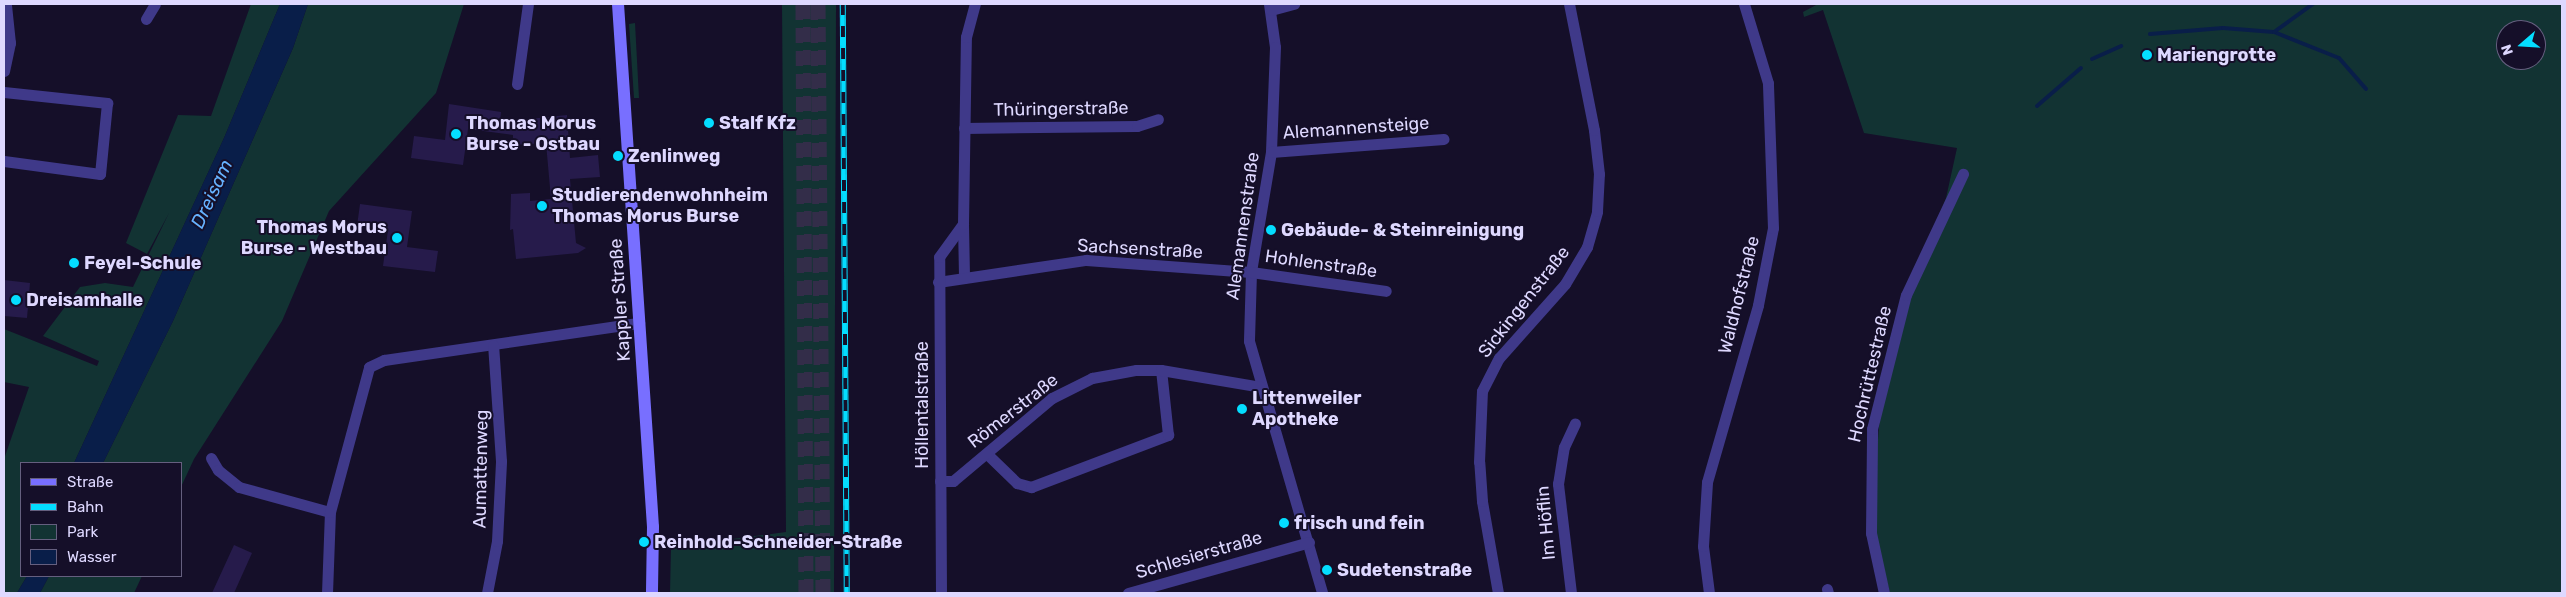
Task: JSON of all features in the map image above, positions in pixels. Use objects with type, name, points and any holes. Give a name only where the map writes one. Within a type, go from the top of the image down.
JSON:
[{"type":"street","points":[[4,71],[10,43],[6,4]]},
{"type":"street","points":[[146,19],[154,4]]},
{"type":"street","points":[[517,84],[528,4]]},
{"type":"street","name":"Kappler Straße","points":[[618,4],[654,528],[652,593]]},
{"type":"street","points":[[964,278],[966,37],[975,4]]},
{"type":"street","points":[[1270,7],[1294,4]]},
{"type":"street","name":"Sickingenstraße","points":[[1498,593],[1482,501],[1479,445],[1482,391],[1499,358],[1565,284],[1587,247],[1597,211],[1599,174],[1594,130],[1569,4]]},
{"type":"street","name":"Waldhofstraße","points":[[1709,593],[1703,546],[1707,482],[1758,305],[1772,228],[1768,83],[1744,4]]},
{"type":"street","name":"Alemannenstraße","points":[[1270,7],[1275,72],[1272,152],[1251,272],[1249,341],[1260,387],[1309,542],[1322,593]]},
{"type":"street","points":[[4,92],[107,103],[100,174],[4,161]]},
{"type":"street","name":"Thüringerstraße","points":[[964,128],[1137,126],[1158,119]]},
{"type":"street","name":"Alemannensteige","points":[[1272,152],[1444,139]]},
{"type":"street","name":"Hochrüttestraße","points":[[1884,593],[1871,533],[1872,429],[1906,295],[1963,174]]},
{"type":"street","name":"Höllentalstraße","points":[[941,593],[939,257],[963,224]]},
{"type":"street","name":"Sachsenstraße","points":[[938,282],[1086,260],[1251,272]]},
{"type":"street","name":"Hohlenstraße","points":[[1251,272],[1386,291]]},
{"type":"street","points":[[327,593],[330,512],[369,367],[384,360],[639,323]]},
{"type":"street","name":"Aumattenweg","points":[[487,593],[497,541],[501,461],[493,345]]},
{"type":"street","points":[[987,454],[1017,483],[1031,487],[1168,435],[1161,370]]},
{"type":"street","name":"Römerstraße","points":[[940,481],[953,481],[1052,398],[1073,386],[1112,373],[1161,370],[1260,387]]},
{"type":"street","name":"Im Höflin","points":[[1571,593],[1558,484],[1564,447],[1574,423]]},
{"type":"street","points":[[211,458],[218,470],[239,487],[330,512]]},
{"type":"street","name":"Schlesierstraße","points":[[1128,593],[1309,542]]},
{"type":"green space","points":[[251,4],[280,4],[224,138],[74,462],[20,462],[20,577],[26,577],[17,593],[4,593],[4,459],[29,387],[4,382],[4,329],[97,366],[99,361],[43,336],[80,287],[105,283],[133,287],[169,213],[147,254],[126,243],[178,115],[211,116]]},
{"type":"green space","points":[[308,4],[464,4],[436,93],[329,211],[282,321],[194,459],[182,485],[182,462],[103,462],[173,321],[293,48]]},
{"type":"green space","points":[[782,4],[836,4],[834,593],[670,593],[671,547],[786,532]]},
{"type":"green space","points":[[1818,4],[2562,4],[2562,593],[1890,593],[1876,539],[1873,500],[1880,415],[1910,291],[1946,198],[1957,148],[1864,133],[1823,10],[1804,17],[1803,12]]},
{"type":"green space","points":[[635,23],[639,98],[634,98],[629,24]]},
{"type":"green space","points":[[48,577],[142,577],[134,593],[40,593]]},
{"type":"water","name":"Dreisam","points":[[280,4],[308,4],[293,48],[173,321],[103,462],[74,462],[224,138]]},
{"type":"water","points":[[26,577],[48,577],[40,593],[17,593]]},
{"type":"building","points":[[449,104],[501,112],[500,122],[567,115],[570,158],[598,155],[600,177],[570,179],[576,243],[586,248],[578,253],[516,259],[513,229],[510,230],[511,194],[530,193],[530,201],[551,199],[546,143],[513,145],[513,135],[468,129],[463,165],[411,158],[414,136],[445,140]]},
{"type":"building","name":"Thomas Morus Burse - Westbau","points":[[360,204],[412,211],[407,247],[438,251],[435,272],[383,266],[388,230],[357,226]]},
{"type":"building","name":"Dreisamhalle","points":[[4,280],[30,283],[27,318],[4,316]]},
{"type":"building","points":[[234,545],[252,553],[234,593],[212,593]]},
{"type":"waterway","points":[[2150,34],[2223,28],[2274,32],[2313,4]]},
{"type":"waterway","points":[[2274,32],[2339,58],[2366,89]]},
{"type":"waterway","points":[[2092,59],[2121,46]]},
{"type":"waterway","points":[[2037,106],[2081,68]]},
{"type":"tunnel","points":[[803,4],[806,593]]},
{"type":"tunnel","points":[[818,4],[823,593]]},
{"type":"railway","points":[[843,4],[847,593]]},
{"type":"place","name":"Mariengrotte","points":[[2147,55]]},
{"type":"place","name":"Stalf Kfz","points":[[709,123]]},
{"type":"place","name":"Thomas Morus Burse - Ostbau","points":[[456,134]]},
{"type":"place","name":"Zenlinweg","points":[[618,156]]},
{"type":"place","name":"Studierendenwohnheim Thomas Morus Burse","points":[[542,206]]},
{"type":"place","name":"Gebäude- & Steinreinigung","points":[[1271,230]]},
{"type":"place","name":"Thomas Morus Burse - Westbau","points":[[397,238]]},
{"type":"place","name":"Feyel-Schule","points":[[74,263]]},
{"type":"place","name":"Dreisamhalle","points":[[16,300]]},
{"type":"place","name":"Littenweiler Apotheke","points":[[1242,409]]},
{"type":"place","name":"frisch und fein","points":[[1284,523]]},
{"type":"place","name":"Reinhold-Schneider-Straße","points":[[644,542]]},
{"type":"place","name":"Sudetenstraße","points":[[1327,570]]}]
